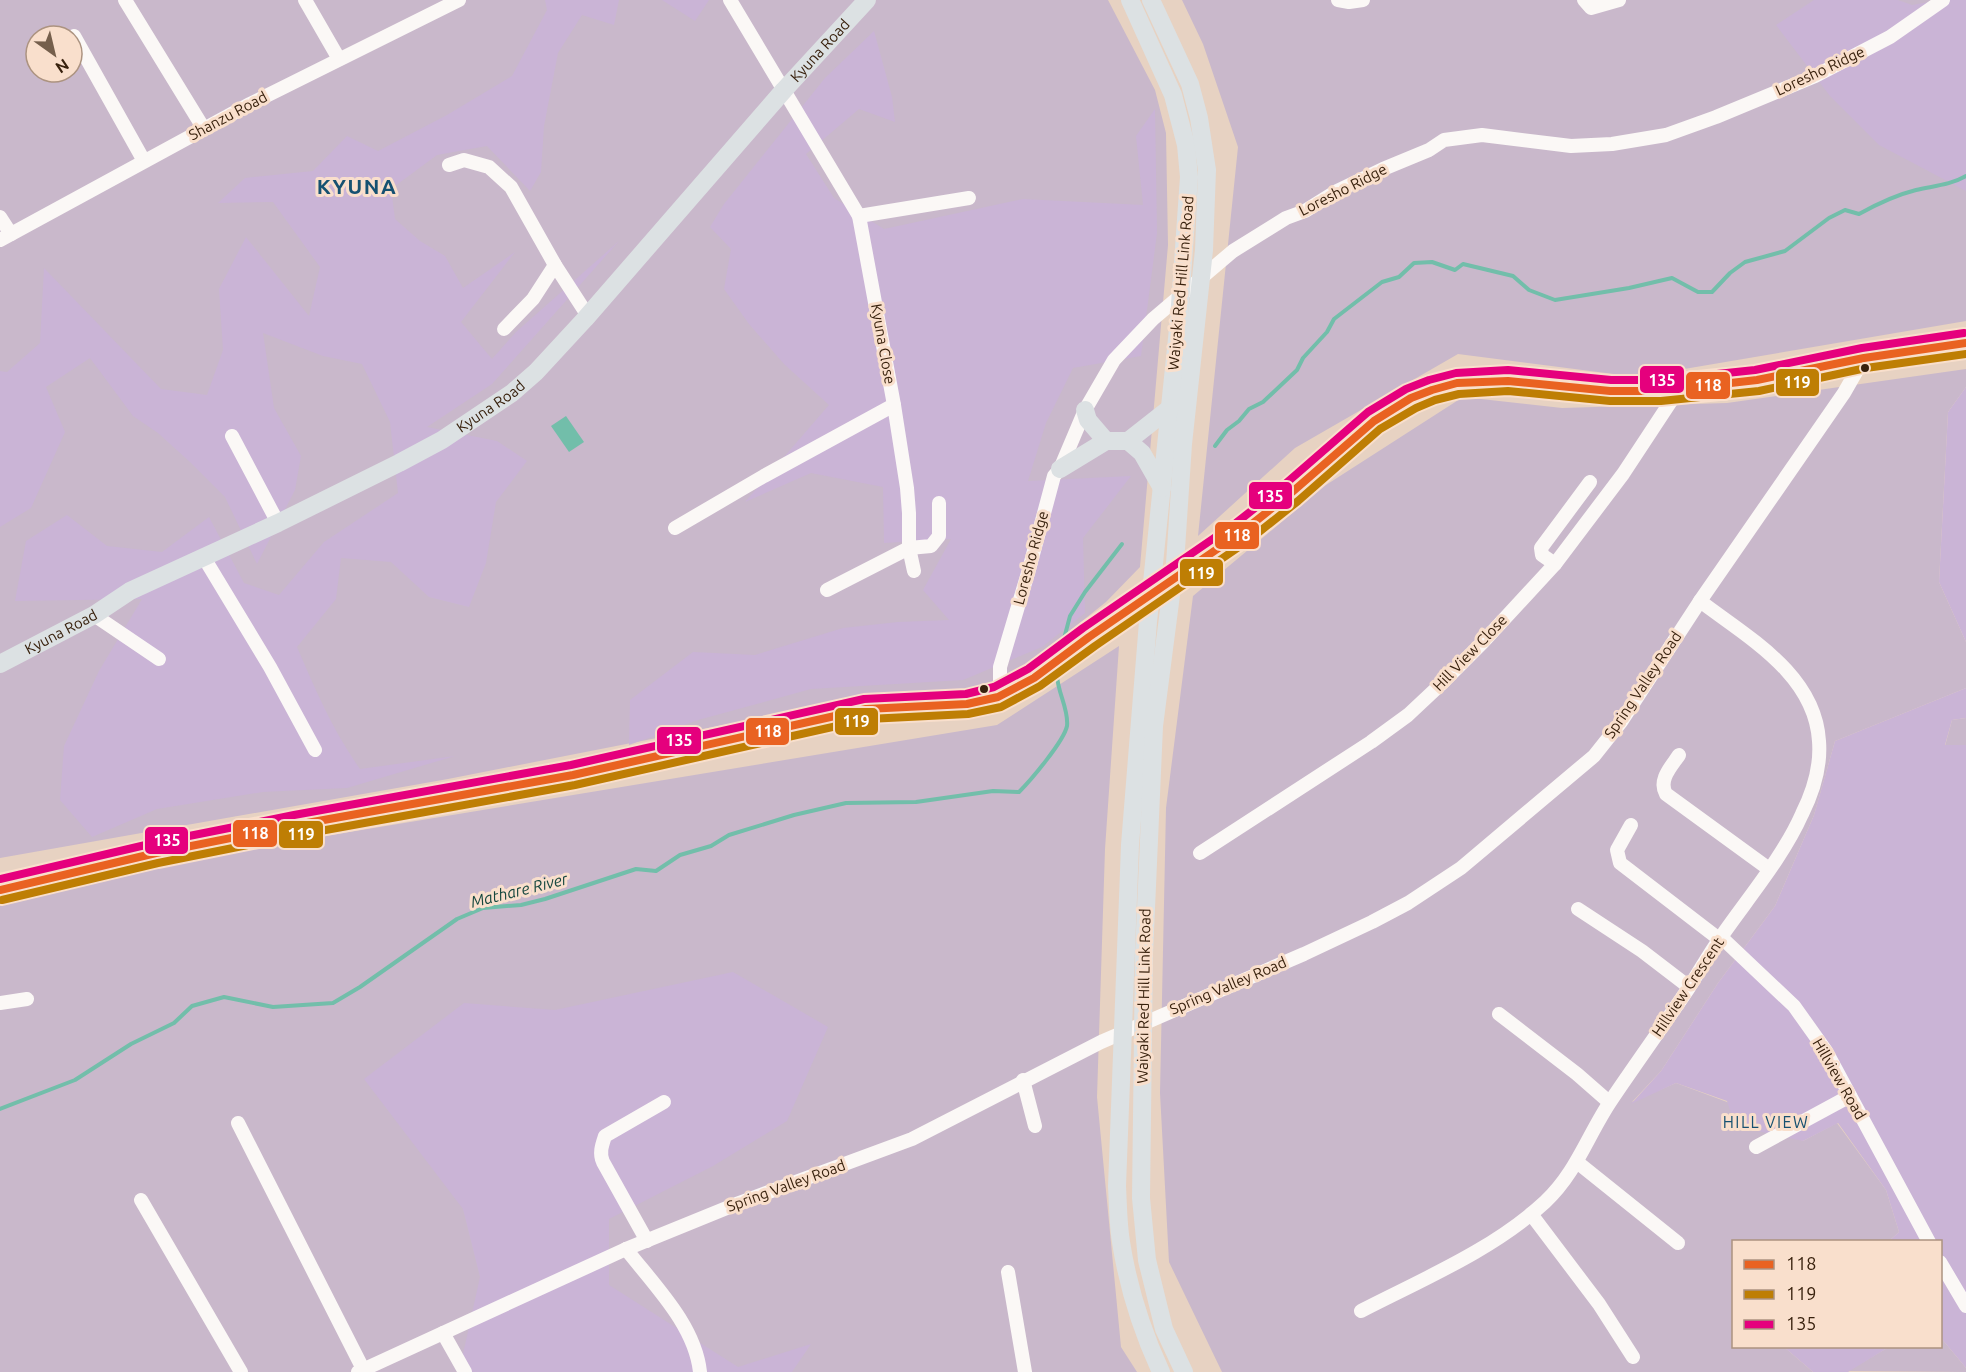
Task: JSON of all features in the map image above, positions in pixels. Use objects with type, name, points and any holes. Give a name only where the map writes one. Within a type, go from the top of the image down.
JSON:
[{"type":"main road","name":"Kyuna Road","points":[[0,664],[94,615],[130,591],[278,523],[399,463],[442,440],[492,408],[536,372],[588,316],[784,90],[867,0]]},
{"type":"main road","name":"Waiyaki Red Hill Link Road","points":[[1130,0],[1173,95],[1186,145],[1189,177],[1179,319],[1148,622],[1130,846],[1117,1186],[1121,1241],[1130,1284],[1147,1340],[1161,1372]]},
{"type":"main road","name":"Waiyaki Red Hill Link Road","points":[[1151,0],[1190,84],[1199,118],[1207,170],[1204,250],[1183,444],[1175,564],[1154,726],[1144,954],[1141,1198],[1147,1260],[1164,1329],[1184,1372]]},
{"type":"main road","points":[[0,890],[156,853],[573,775],[866,709],[898,705],[966,703],[1000,696],[1039,675],[1086,639],[1230,542],[1294,491],[1332,454],[1390,410],[1410,399],[1450,385],[1491,379],[1619,391],[1679,389],[1727,385],[1778,377],[1864,358],[1966,343]]},
{"type":"main road","points":[[1060,469],[1106,441],[1128,441],[1170,408]]},
{"type":"main road","points":[[1085,410],[1088,420],[1106,441]]},
{"type":"main road","points":[[1128,441],[1142,453],[1162,488]]},
{"type":"street","points":[[125,0],[204,129]]},
{"type":"street","points":[[305,0],[339,59]]},
{"type":"street","name":"Shanzu Road","points":[[5,237],[438,5],[459,0]]},
{"type":"street","points":[[730,0],[784,90]]},
{"type":"street","points":[[1338,0],[1349,2],[1363,0]]},
{"type":"street","points":[[1584,0],[1591,8],[1619,0]]},
{"type":"street","name":"Loresho Ridge","points":[[1000,696],[1000,667],[1054,476],[1060,469],[1085,410],[1114,360],[1153,319],[1233,251],[1286,218],[1305,211],[1337,191],[1383,168],[1429,150],[1444,140],[1482,135],[1571,146],[1623,142],[1666,135],[1716,117],[1825,71],[1890,37],[1943,0]]},
{"type":"street","points":[[84,54],[144,161]]},
{"type":"street","name":"Kyuna Close","points":[[675,528],[894,405],[859,216],[784,90]]},
{"type":"street","points":[[449,165],[464,160],[489,167],[511,187],[555,265],[588,316]]},
{"type":"street","points":[[859,216],[969,198]]},
{"type":"street","points":[[0,217],[5,237]]},
{"type":"street","points":[[504,329],[534,299],[555,265]]},
{"type":"street","name":"Spring Valley Road","points":[[360,1371],[626,1249],[739,1203],[912,1139],[1023,1080],[1101,1042],[1372,922],[1408,903],[1461,868],[1594,756],[1621,722],[1700,602],[1848,387],[1864,358]]},
{"type":"street","name":"Hill View Close","points":[[1200,853],[1338,765],[1408,715],[1483,642],[1555,564],[1623,474],[1679,389]]},
{"type":"street","points":[[894,405],[907,488],[909,548],[914,571]]},
{"type":"street","points":[[232,436],[278,523]]},
{"type":"street","points":[[1555,564],[1542,555],[1541,548],[1590,482]]},
{"type":"street","points":[[827,590],[909,548],[932,546],[939,536],[939,503]]},
{"type":"street","points":[[203,556],[270,668],[315,750]]},
{"type":"street","name":"Hillview Crescent","points":[[1361,1311],[1482,1248],[1531,1214],[1559,1186],[1577,1162],[1610,1102],[1769,869],[1802,816],[1814,786],[1818,763],[1819,740],[1814,713],[1803,690],[1787,670],[1700,602]]},
{"type":"street","points":[[94,615],[159,659]]},
{"type":"street","points":[[1679,755],[1662,782],[1666,794],[1769,869]]},
{"type":"street","name":"Hillview Road","points":[[1631,825],[1617,850],[1620,863],[1720,938],[1794,1006],[1826,1051],[1928,1240]]},
{"type":"street","points":[[1578,909],[1642,951],[1689,987]]},
{"type":"street","points":[[0,1003],[27,999]]},
{"type":"street","points":[[1498,1014],[1610,1102]]},
{"type":"street","points":[[1023,1080],[1035,1126]]},
{"type":"street","points":[[1756,1147],[1850,1096]]},
{"type":"street","points":[[647,1241],[603,1162],[601,1148],[605,1136],[664,1102]]},
{"type":"street","points":[[238,1123],[360,1371]]},
{"type":"street","points":[[1577,1162],[1678,1243]]},
{"type":"street","points":[[141,1200],[241,1372]]},
{"type":"street","points":[[1531,1214],[1599,1304],[1633,1357]]},
{"type":"street","points":[[626,1249],[688,1332],[695,1349],[700,1372]]},
{"type":"street","points":[[1942,1264],[1966,1306]]},
{"type":"street","points":[[1008,1272],[1025,1372]]},
{"type":"street","points":[[442,1333],[465,1372]]},
{"type":"shaded area","points":[[0,0],[1108,0],[1155,90],[1166,133],[1168,245],[1140,567],[1106,602],[1012,677],[961,691],[889,697],[789,712],[448,779],[0,858]]},
{"type":"shaded area","points":[[545,0],[619,0],[614,25],[582,15],[558,53],[544,126],[541,172],[530,191],[487,146],[437,155],[391,189],[395,219],[420,241],[445,256],[463,288],[515,252],[461,322],[492,359],[516,332],[619,241],[492,384],[427,427],[497,441],[527,461],[496,502],[486,563],[469,607],[429,597],[391,562],[341,558],[336,599],[297,647],[333,725],[360,769],[455,756],[347,788],[263,792],[157,809],[92,837],[60,800],[64,746],[99,671],[142,599],[15,601],[26,541],[67,515],[107,546],[162,552],[209,517],[244,583],[279,595],[324,542],[398,493],[390,422],[362,364],[323,356],[263,333],[274,408],[301,456],[295,490],[257,564],[225,497],[158,433],[133,416],[90,358],[46,387],[65,432],[31,508],[0,527],[0,371],[7,372],[40,343],[44,268],[161,389],[207,395],[223,350],[219,289],[246,237],[309,316],[320,267],[273,202],[218,203],[245,178],[313,171],[347,136],[378,151],[447,115],[512,76],[547,10]]},
{"type":"shaded area","points":[[662,0],[709,0],[695,21]]},
{"type":"shaded area","points":[[1182,0],[1966,0],[1966,321],[1637,377],[1458,354],[1295,448],[1198,536],[1238,147],[1203,44]]},
{"type":"shaded area","points":[[1814,0],[1898,0],[1912,5],[1941,0],[1966,0],[1966,191],[1879,145],[1830,96],[1776,25]]},
{"type":"shaded area","points":[[874,31],[892,97],[895,122],[859,109],[806,154],[834,198],[884,229],[1023,199],[1143,205],[1136,136],[1155,109],[1157,233],[1141,356],[1073,368],[1046,423],[1028,481],[1131,476],[1083,538],[1085,613],[1042,647],[963,680],[811,689],[698,720],[629,745],[630,700],[693,652],[755,655],[843,628],[898,622],[949,620],[923,590],[951,539],[884,543],[883,487],[811,473],[745,502],[829,405],[784,364],[749,324],[724,289],[731,249],[710,227],[724,204],[825,78]]},
{"type":"shaded area","points":[[1966,369],[1966,387],[1948,412],[1939,582],[1966,642],[1966,688],[1835,741],[1814,815],[1775,906],[1718,983],[1661,1071],[1632,1102],[1676,1083],[1727,1102],[1803,1141],[1837,1123],[1886,1190],[1899,1232],[1890,1240],[1732,1240],[1732,1348],[1785,1348],[1813,1372],[1222,1372],[1169,1262],[1160,1093],[1166,808],[1193,596],[1326,485],[1463,397],[1562,408],[1727,403]]},
{"type":"shaded area","points":[[1966,387],[1966,642],[1939,582],[1948,412]]},
{"type":"shaded area","points":[[1119,646],[1105,849],[1097,1097],[1121,1347],[1137,1372],[0,1372],[0,899],[307,839],[997,725]]},
{"type":"shaded area","points":[[1966,688],[1966,718],[1952,720],[1945,745],[1966,745],[1966,1368],[1942,1339],[1942,1240],[1890,1240],[1899,1232],[1886,1190],[1838,1123],[1803,1141],[1735,1126],[1727,1101],[1676,1083],[1631,1104],[1661,1071],[1718,983],[1775,906],[1814,815],[1835,741]]},
{"type":"shaded area","points":[[1966,718],[1966,745],[1945,746],[1952,720]]},
{"type":"shaded area","points":[[733,972],[828,1027],[787,1121],[713,1166],[609,1219],[609,1285],[738,1367],[811,1344],[792,1372],[459,1372],[480,1277],[463,1209],[364,1079],[464,1003],[555,1010]]},
{"type":"shaded area","points":[[1942,1339],[1966,1368],[1966,1372],[1848,1371],[1887,1348],[1942,1348]]},
{"type":"shaded area","points":[[1785,1348],[1887,1348],[1848,1372],[1813,1372]]},
{"type":"water","points":[[566,416],[584,442],[569,452],[551,426]]},
{"type":"waterway","points":[[1215,446],[1227,430],[1249,409],[1263,402],[1297,370],[1303,358],[1327,332],[1334,319],[1382,282],[1399,277],[1414,263],[1432,262],[1455,270],[1463,264],[1513,276],[1529,290],[1555,300],[1629,288],[1672,278],[1698,292],[1712,292],[1730,273],[1745,262],[1785,251],[1829,218],[1845,210],[1859,214],[1901,194],[1948,183],[1966,176]]},
{"type":"waterway","points":[[1061,650],[1070,616],[1085,592],[1122,544]]},
{"type":"waterway","name":"Mathare River","points":[[0,1109],[75,1080],[131,1044],[174,1023],[192,1006],[224,997],[273,1007],[333,1003],[360,987],[457,919],[483,908],[521,905],[545,899],[636,869],[656,871],[680,855],[711,846],[729,835],[794,815],[846,803],[916,802],[993,791],[1019,792],[1039,770],[1065,733],[1067,720],[1057,674]]},
{"type":"transit line","name":"135","points":[[0,879],[154,843],[294,815],[571,765],[864,699],[966,694],[994,687],[1028,669],[1083,628],[1236,523],[1284,485],[1368,412],[1406,389],[1429,380],[1456,373],[1508,370],[1611,380],[1660,380],[1755,370],[1862,348],[1964,333]]},
{"type":"transit line","name":"118","points":[[0,890],[156,853],[573,775],[866,709],[967,704],[998,697],[1034,678],[1089,637],[1242,532],[1374,421],[1411,398],[1457,383],[1508,381],[1610,391],[1660,391],[1757,380],[1864,358],[1966,343]]},
{"type":"transit line","name":"119","points":[[2,900],[158,863],[575,785],[868,719],[968,714],[1001,707],[1040,686],[1249,540],[1298,501],[1380,429],[1435,400],[1459,394],[1508,391],[1610,401],[1661,401],[1759,391],[1866,368],[1966,354]]},
{"type":"district","name":"KYUNA","points":[[357,187]]},
{"type":"district","name":"HILL VIEW","points":[[1766,1122]]}]
